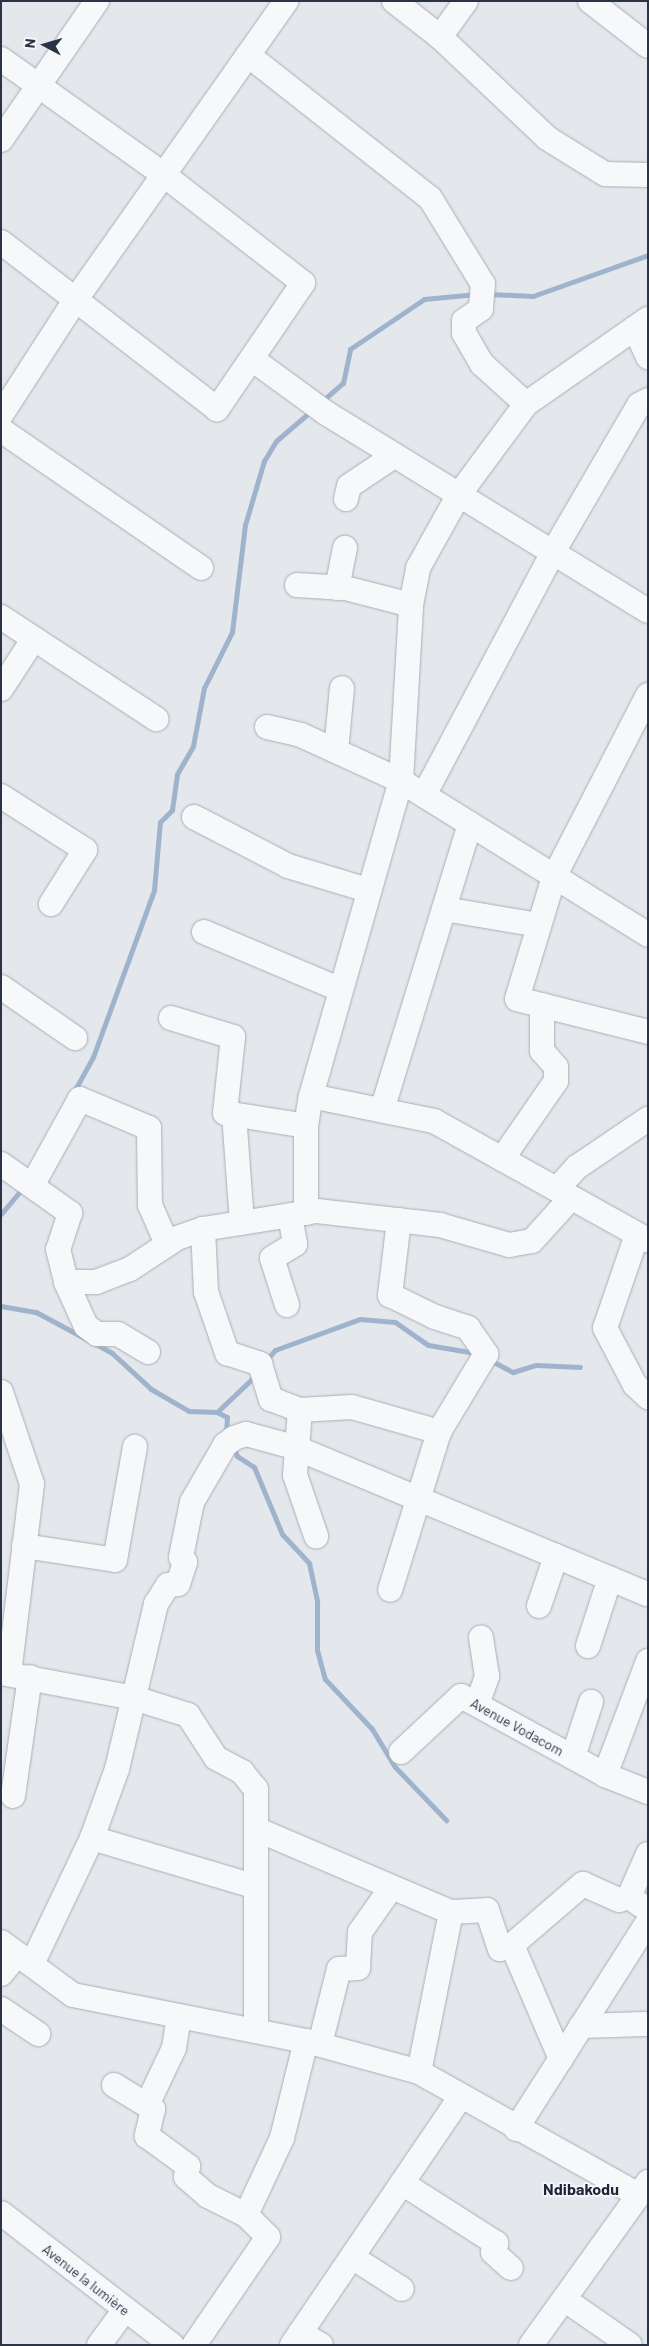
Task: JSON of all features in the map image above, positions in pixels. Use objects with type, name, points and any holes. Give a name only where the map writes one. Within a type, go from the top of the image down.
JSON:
[{"type":"street","points":[[1,140],[97,1]]},
{"type":"street","points":[[1,415],[76,299],[286,1]]},
{"type":"street","points":[[394,1],[440,37],[547,138],[605,174],[648,174]]},
{"type":"street","points":[[440,37],[466,1]]},
{"type":"street","points":[[590,1],[648,46]]},
{"type":"street","points":[[248,55],[430,198],[483,284],[481,309],[464,320],[464,333],[482,364],[526,404]]},
{"type":"street","points":[[1,59],[164,175],[303,283],[217,409],[1,242]]},
{"type":"street","points":[[287,1305],[272,1258],[295,1244],[306,1126],[311,1096],[339,989],[401,781],[411,605],[418,568],[458,496],[526,404],[642,323],[648,357]]},
{"type":"street","points":[[252,359],[326,413],[458,496],[648,611]]},
{"type":"street","points":[[424,795],[553,552],[639,405],[648,400]]},
{"type":"street","points":[[1,430],[201,568]]},
{"type":"street","points":[[346,499],[349,486],[394,456]]},
{"type":"street","points":[[338,588],[344,548]]},
{"type":"street","points":[[296,585],[338,588],[411,605]]},
{"type":"street","points":[[1,617],[33,640],[156,719]]},
{"type":"street","points":[[1,689],[33,640]]},
{"type":"street","points":[[336,751],[342,688]]},
{"type":"street","points":[[648,694],[554,877],[517,999],[648,1032]]},
{"type":"street","points":[[267,727],[301,735],[401,781],[648,935]]},
{"type":"street","points":[[1,796],[85,850],[51,904]]},
{"type":"street","points":[[194,817],[288,866],[368,890]]},
{"type":"street","points":[[382,1110],[470,824]]},
{"type":"street","points":[[444,909],[539,925]]},
{"type":"street","points":[[204,932],[339,989]]},
{"type":"street","points":[[1,986],[75,1038]]},
{"type":"street","points":[[502,1159],[556,1081],[556,1067],[542,1051],[542,1005]]},
{"type":"street","points":[[171,1018],[233,1037],[225,1113],[306,1126]]},
{"type":"street","points":[[311,1096],[434,1121],[563,1195],[642,1237],[605,1328],[635,1385],[648,1397]]},
{"type":"street","points":[[28,1182],[80,1099],[149,1128],[150,1205],[167,1244]]},
{"type":"street","points":[[234,1114],[242,1223]]},
{"type":"street","points":[[66,1282],[96,1282],[130,1269],[167,1244],[203,1229],[298,1214],[399,1220],[440,1225],[509,1245],[532,1241],[563,1195],[577,1167],[648,1120]]},
{"type":"street","points":[[1,1164],[70,1213],[58,1249],[66,1282],[86,1326],[97,1334],[118,1334],[148,1352]]},
{"type":"street","points":[[390,1590],[416,1500],[440,1432],[460,1393],[469,1389],[484,1359],[468,1328],[435,1317],[390,1295],[399,1220]]},
{"type":"street","points":[[203,1229],[206,1292],[227,1353],[262,1368],[271,1399],[300,1410],[352,1407],[440,1432]]},
{"type":"street","points":[[1,1392],[32,1484],[24,1546],[13,1675],[13,1796]]},
{"type":"street","points":[[300,1410],[294,1447],[295,1475],[316,1536]]},
{"type":"street","points":[[1,1974],[17,1953],[92,1838],[117,1769],[156,1604],[168,1585],[178,1584],[192,1502],[238,1440],[294,1447],[416,1500],[648,1594]]},
{"type":"street","points":[[24,1546],[115,1560],[135,1447]]},
{"type":"street","points":[[539,1606],[556,1556]]},
{"type":"street","points":[[588,1646],[610,1578]]},
{"type":"street","points":[[477,1704],[487,1676],[481,1636]]},
{"type":"street","points":[[605,1775],[646,1670]]},
{"type":"street","points":[[13,1675],[134,1698],[188,1715],[216,1758],[242,1772],[256,1789],[256,2031]]},
{"type":"street","name":"Avenue Vodacom","points":[[401,1752],[462,1696],[605,1775],[648,1792]]},
{"type":"street","points":[[573,1757],[591,1702]]},
{"type":"street","points":[[256,1829],[451,1912],[486,1910],[500,1949],[512,1945],[584,1884],[619,1900],[638,1904],[648,1854]]},
{"type":"street","points":[[92,1838],[256,1887]]},
{"type":"street","points":[[246,2215],[282,2138],[339,1969],[358,1968],[360,1932],[391,1888]]},
{"type":"street","points":[[419,2072],[451,1912]]},
{"type":"street","points":[[516,2129],[648,1922]]},
{"type":"street","points":[[512,1945],[561,2059]]},
{"type":"street","points":[[17,1953],[73,1995],[313,2042],[419,2072],[516,2129],[643,2188],[531,2345]]},
{"type":"street","points":[[1,2009],[38,2034]]},
{"type":"street","points":[[147,2105],[174,2048],[179,2016]]},
{"type":"street","points":[[581,2026],[645,2024]]},
{"type":"street","points":[[114,2085],[153,2109],[147,2136],[188,2166],[186,2176],[208,2196],[246,2215],[268,2237],[194,2345]]},
{"type":"street","points":[[321,2345],[296,2339],[461,2096]]},
{"type":"street","points":[[402,2183],[496,2243],[493,2252],[511,2268]]},
{"type":"street","name":"Avenue la lumière","points":[[1,2213],[124,2311],[172,2345]]},
{"type":"street","points":[[352,2257],[402,2289]]},
{"type":"street","points":[[564,2299],[630,2345]]},
{"type":"street","points":[[99,2345],[124,2311]]},
{"type":"waterway","points":[[488,294],[533,296],[648,255]]},
{"type":"waterway","points":[[321,402],[343,383],[350,349],[424,299],[477,294]]},
{"type":"waterway","points":[[72,1095],[93,1057],[154,890],[160,822],[172,810],[177,774],[193,746],[204,688],[232,632],[245,525],[264,461],[276,441],[311,411]]},
{"type":"waterway","points":[[1,1214],[23,1188]]},
{"type":"waterway","points":[[1,1306],[36,1312],[112,1353],[151,1389],[189,1411],[217,1412],[257,1374]]},
{"type":"waterway","points":[[266,1361],[275,1350],[360,1319],[395,1322],[428,1345],[475,1353]]},
{"type":"waterway","points":[[490,1360],[513,1372],[536,1365],[580,1367]]},
{"type":"waterway","points":[[217,1412],[227,1417],[226,1435]]},
{"type":"waterway","points":[[233,1446],[237,1456],[254,1467],[282,1534],[309,1563],[317,1602],[317,1650],[325,1679],[372,1729],[395,1767],[446,1820]]},
{"type":"district","name":"Ndibakodu","points":[[581,2189]]}]
